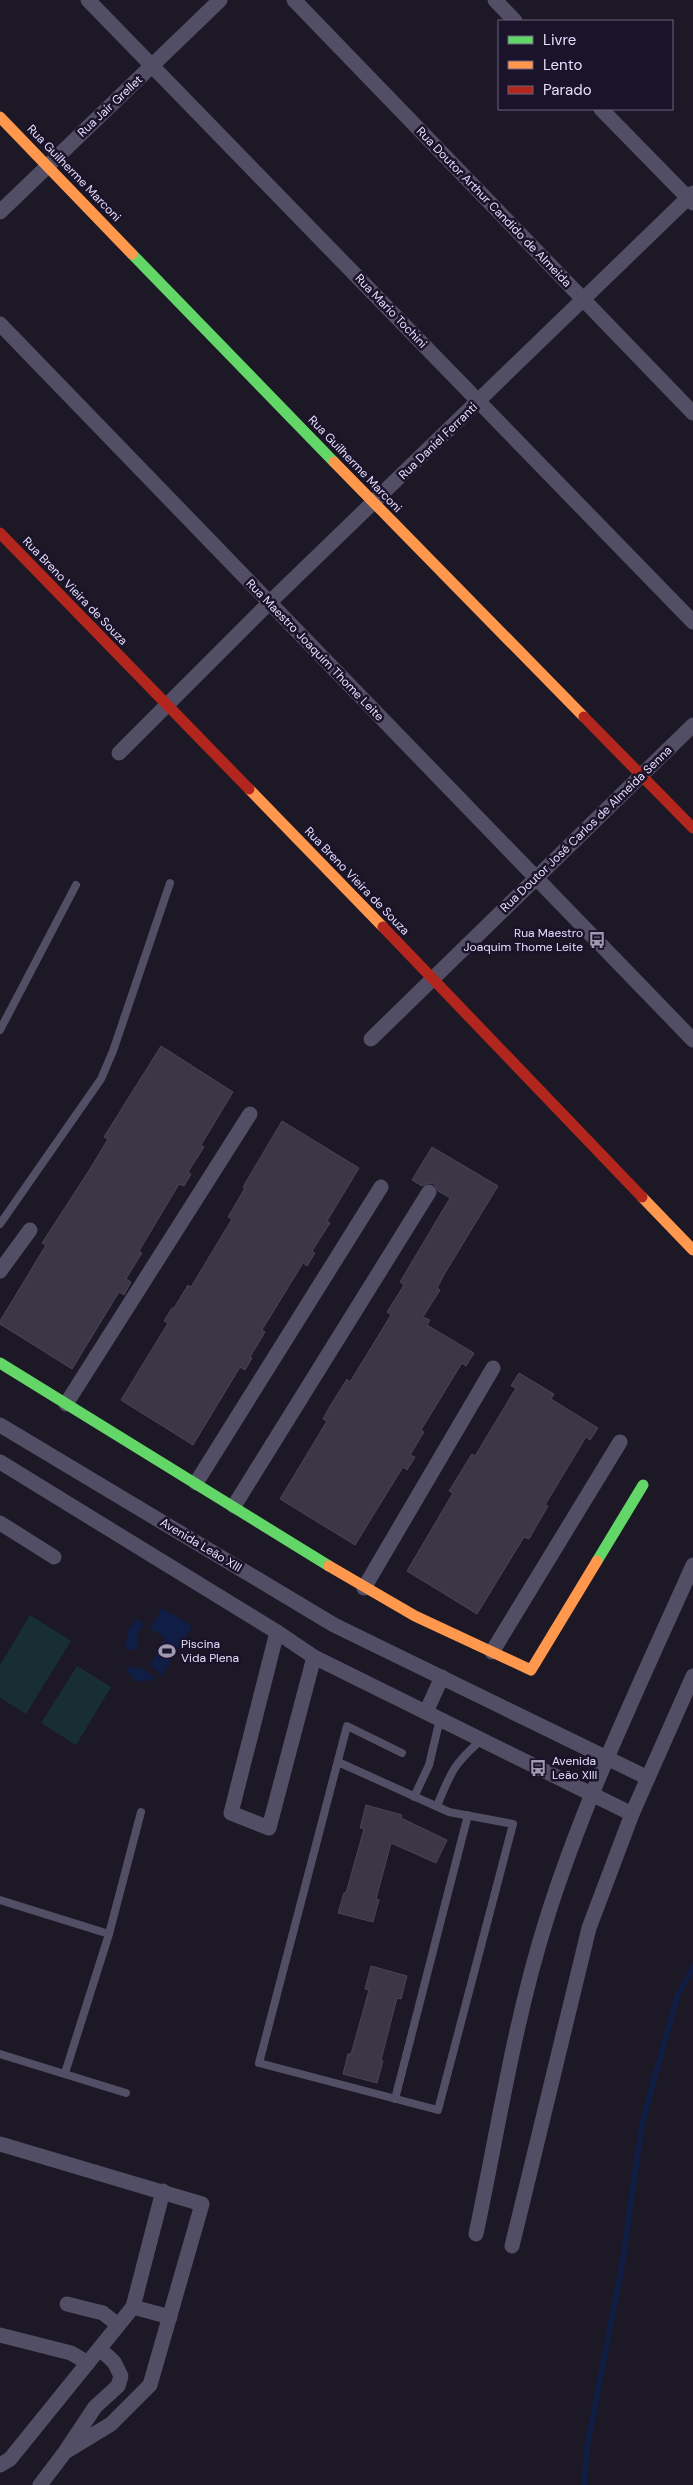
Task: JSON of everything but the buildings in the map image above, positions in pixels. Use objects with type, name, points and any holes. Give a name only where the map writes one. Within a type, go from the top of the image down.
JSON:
[{"type":"street","name":"Rua Mario Tochini","points":[[88,0],[693,622]]},
{"type":"street","name":"Rua Jair Grellet","points":[[0,212],[220,0]]},
{"type":"street","name":"Rua Doutor Arthur Candido de Almeida","points":[[294,0],[693,413]]},
{"type":"street","points":[[494,0],[514,20]]},
{"type":"street","points":[[602,110],[691,198]]},
{"type":"street","name":"Rua Guilherme Marconi","points":[[0,117],[373,503],[693,828]]},
{"type":"street","name":"Rua Daniel Ferranti","points":[[118,753],[269,603],[479,402],[583,299],[691,198]]},
{"type":"street","name":"Rua Maestro Joaquim Thome Leite","points":[[0,324],[693,1040]]},
{"type":"street","name":"Rua Breno Vieira de Souza","points":[[0,533],[433,978],[693,1250]]},
{"type":"street","name":"Rua Doutor José Carlos de Almeida Senna","points":[[371,1039],[693,725]]},
{"type":"street","points":[[66,1404],[250,1114]]},
{"type":"street","points":[[196,1482],[381,1187]]},
{"type":"street","points":[[234,1506],[429,1192]]},
{"type":"street","points":[[0,1271],[30,1230]]},
{"type":"street","points":[[0,1363],[196,1482],[364,1588],[415,1616],[531,1670],[644,1485]]},
{"type":"street","points":[[364,1588],[493,1368]]},
{"type":"street","name":"Avenida Leão XIII","points":[[0,1425],[334,1625],[648,1778]]},
{"type":"street","points":[[492,1652],[620,1442]]},
{"type":"street","points":[[0,1462],[277,1632],[314,1657],[632,1814]]},
{"type":"street","points":[[0,1523],[54,1557]]},
{"type":"street","points":[[476,2234],[523,2004],[546,1920],[607,1758],[693,1565]]},
{"type":"street","points":[[277,1632],[231,1813],[269,1828],[314,1657]]},
{"type":"street","points":[[512,2246],[589,1928],[632,1814],[693,1676]]},
{"type":"street","points":[[426,1712],[442,1677]]},
{"type":"street","points":[[0,2144],[202,2204],[150,2385],[110,2424],[65,2452]]},
{"type":"street","points":[[0,2465],[10,2459],[133,2306],[163,2191]]},
{"type":"street","points":[[67,2304],[103,2313],[118,2325]]},
{"type":"street","points":[[133,2306],[170,2316]]},
{"type":"street","points":[[0,2335],[71,2353],[88,2363]]},
{"type":"street","points":[[40,2485],[95,2407],[118,2386],[121,2376],[114,2362],[100,2349]]},
{"type":"lane","points":[[0,1224],[101,1079],[114,1051],[170,883]]},
{"type":"lane","points":[[0,1030],[76,885]]},
{"type":"lane","points":[[414,1797],[429,1765],[440,1720]]},
{"type":"lane","points":[[338,1762],[449,1812],[513,1824],[438,2110],[259,2064],[347,1726],[402,1753]]},
{"type":"lane","points":[[438,1806],[450,1774],[458,1760],[481,1740]]},
{"type":"lane","points":[[65,2073],[109,1934],[141,1812]]},
{"type":"lane","points":[[395,2098],[468,1815]]},
{"type":"lane","points":[[0,1900],[109,1934]]},
{"type":"lane","points":[[0,2054],[126,2093]]},
{"type":"green space","points":[[30,1615],[71,1641],[26,1714],[0,1698],[0,1665]]},
{"type":"green space","points":[[77,1666],[111,1687],[76,1745],[41,1723]]},
{"type":"water","name":"Piscina Vida Plena","points":[[162,1608],[192,1626],[162,1676],[150,1665],[165,1638],[150,1628]]},
{"type":"water","points":[[137,1619],[144,1624],[138,1634],[138,1650],[125,1649],[128,1630]]},
{"type":"water","name":"Piscina Vida Plena","points":[[125,1667],[141,1668],[157,1678],[147,1681],[134,1681]]},
{"type":"waterway","points":[[584,2485],[587,2447],[622,2265],[642,2124],[677,1997],[693,1967]]},
{"type":"traffic: fast","points":[[132,254],[334,462]]},
{"type":"traffic: fast","points":[[0,1363],[329,1566]]},
{"type":"traffic: fast","points":[[597,1561],[643,1485]]},
{"type":"traffic: slow","points":[[0,117],[132,254]]},
{"type":"traffic: slow","points":[[334,462],[584,717]]},
{"type":"traffic: slow","points":[[249,789],[383,927]]},
{"type":"traffic: slow","points":[[642,1197],[693,1250]]},
{"type":"traffic: slow","points":[[329,1566],[415,1616],[531,1670],[597,1561]]},
{"type":"traffic: jam","points":[[0,533],[249,789]]},
{"type":"traffic: jam","points":[[584,717],[693,828]]},
{"type":"traffic: jam","points":[[383,927],[642,1197]]},
{"type":"place","name":"Rua Maestro Joaquim Thome Leite","points":[[597,940]]},
{"type":"place","name":"Piscina Vida Plena","points":[[167,1651]]},
{"type":"place","name":"Avenida Leão XIII","points":[[538,1768]]}]
